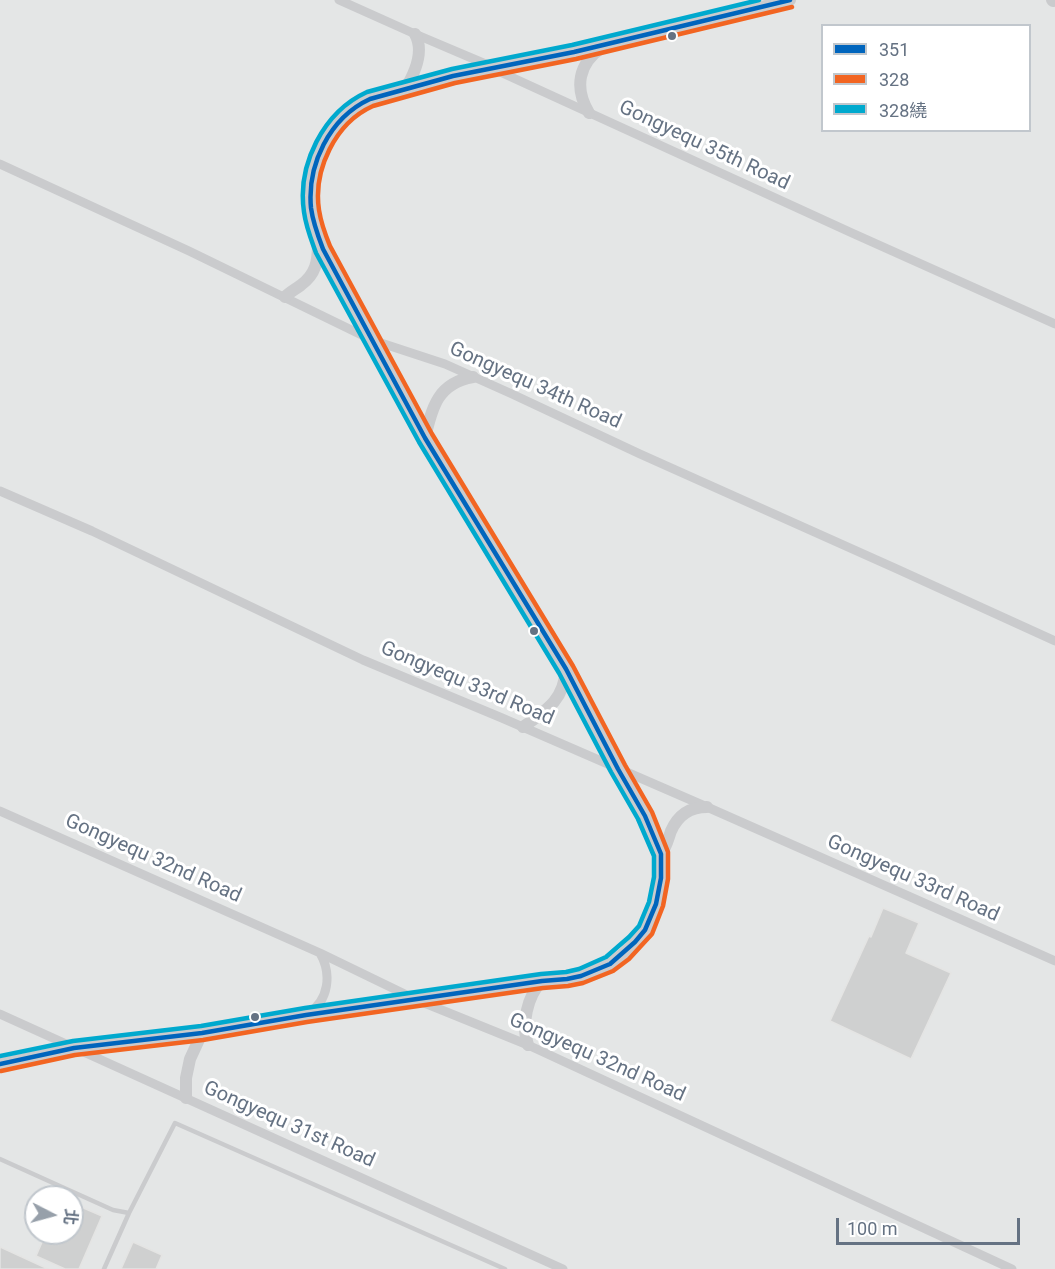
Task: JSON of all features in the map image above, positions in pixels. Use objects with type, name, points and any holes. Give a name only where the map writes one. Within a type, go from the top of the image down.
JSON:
[{"type":"street","name":"Gongyequ 35th Road","points":[[339,0],[495,68],[1055,324]]},
{"type":"street","points":[[285,297],[309,277],[318,261],[318,240],[312,214],[310,187],[315,160],[325,139],[340,120],[358,105],[369,99],[442,79],[609,44],[790,0]]},
{"type":"street","points":[[404,91],[413,75],[418,56],[418,39],[415,34]]},
{"type":"street","points":[[590,113],[581,97],[582,71],[590,57],[609,44]]},
{"type":"street","name":"Gongyequ 34th Road","points":[[0,164],[189,251],[372,340],[445,364],[513,394],[1055,642]]},
{"type":"street","points":[[0,1064],[74,1048],[202,1033],[306,1015],[567,979],[610,964],[645,930],[656,904],[661,878],[661,854],[645,816],[618,769],[567,669],[425,438],[318,240]]},
{"type":"street","points":[[425,438],[438,398],[454,383],[473,377]]},
{"type":"street","name":"Gongyequ 33rd Road","points":[[0,491],[363,660],[707,807],[1055,962]]},
{"type":"street","points":[[523,727],[540,716],[555,701],[563,690],[567,669]]},
{"type":"street","points":[[661,854],[667,847],[671,832],[680,817],[696,807],[707,807]]},
{"type":"street","name":"Gongyequ 32nd Road","points":[[0,811],[320,953],[417,1000],[528,1045],[1012,1269]]},
{"type":"street","points":[[306,1015],[320,1003],[327,987],[326,963],[320,953]]},
{"type":"street","points":[[528,1045],[524,1027],[525,1018],[534,993],[542,981]]},
{"type":"street","name":"Gongyequ 31st Road","points":[[0,1014],[563,1269]]},
{"type":"street","points":[[186,1098],[186,1078],[190,1059],[202,1033]]},
{"type":"lane","points":[[104,1269],[129,1214],[176,1123],[505,1269]]},
{"type":"lane","points":[[0,1159],[113,1210],[129,1214]]},
{"type":"shaded area","points":[[0,0],[1055,0],[1055,1269],[0,1269]]},
{"type":"building","points":[[883,908],[919,923],[906,953],[951,973],[911,1059],[830,1021]]},
{"type":"building","points":[[84,1208],[102,1216],[79,1269],[65,1269],[36,1256],[41,1245],[84,1245]]},
{"type":"building","points":[[133,1242],[162,1255],[156,1269],[121,1269]]},
{"type":"building","points":[[0,1247],[48,1269],[0,1269]]},
{"type":"transit line","name":"328繞","points":[[0,1056],[73,1041],[201,1026],[305,1008],[566,972],[606,957],[639,926],[649,902],[654,877],[654,856],[638,819],[559,673],[419,442],[316,253],[304,212],[305,176],[316,142],[326,126],[351,101],[367,92],[452,69],[572,45],[759,0]]},
{"type":"transit line","name":"351","points":[[0,1064],[74,1048],[202,1033],[306,1015],[567,979],[610,964],[645,930],[656,904],[661,878],[661,854],[645,816],[566,669],[425,438],[323,249],[311,208],[313,176],[317,160],[332,130],[356,107],[370,99],[453,76],[574,52],[790,0]]},
{"type":"transit line","name":"328","points":[[1,1071],[75,1055],[203,1040],[307,1022],[583,983],[613,971],[629,959],[652,934],[663,906],[668,879],[668,852],[652,812],[573,666],[432,434],[330,246],[319,210],[320,179],[323,164],[338,136],[348,124],[373,106],[455,83],[576,59],[792,7]]}]
